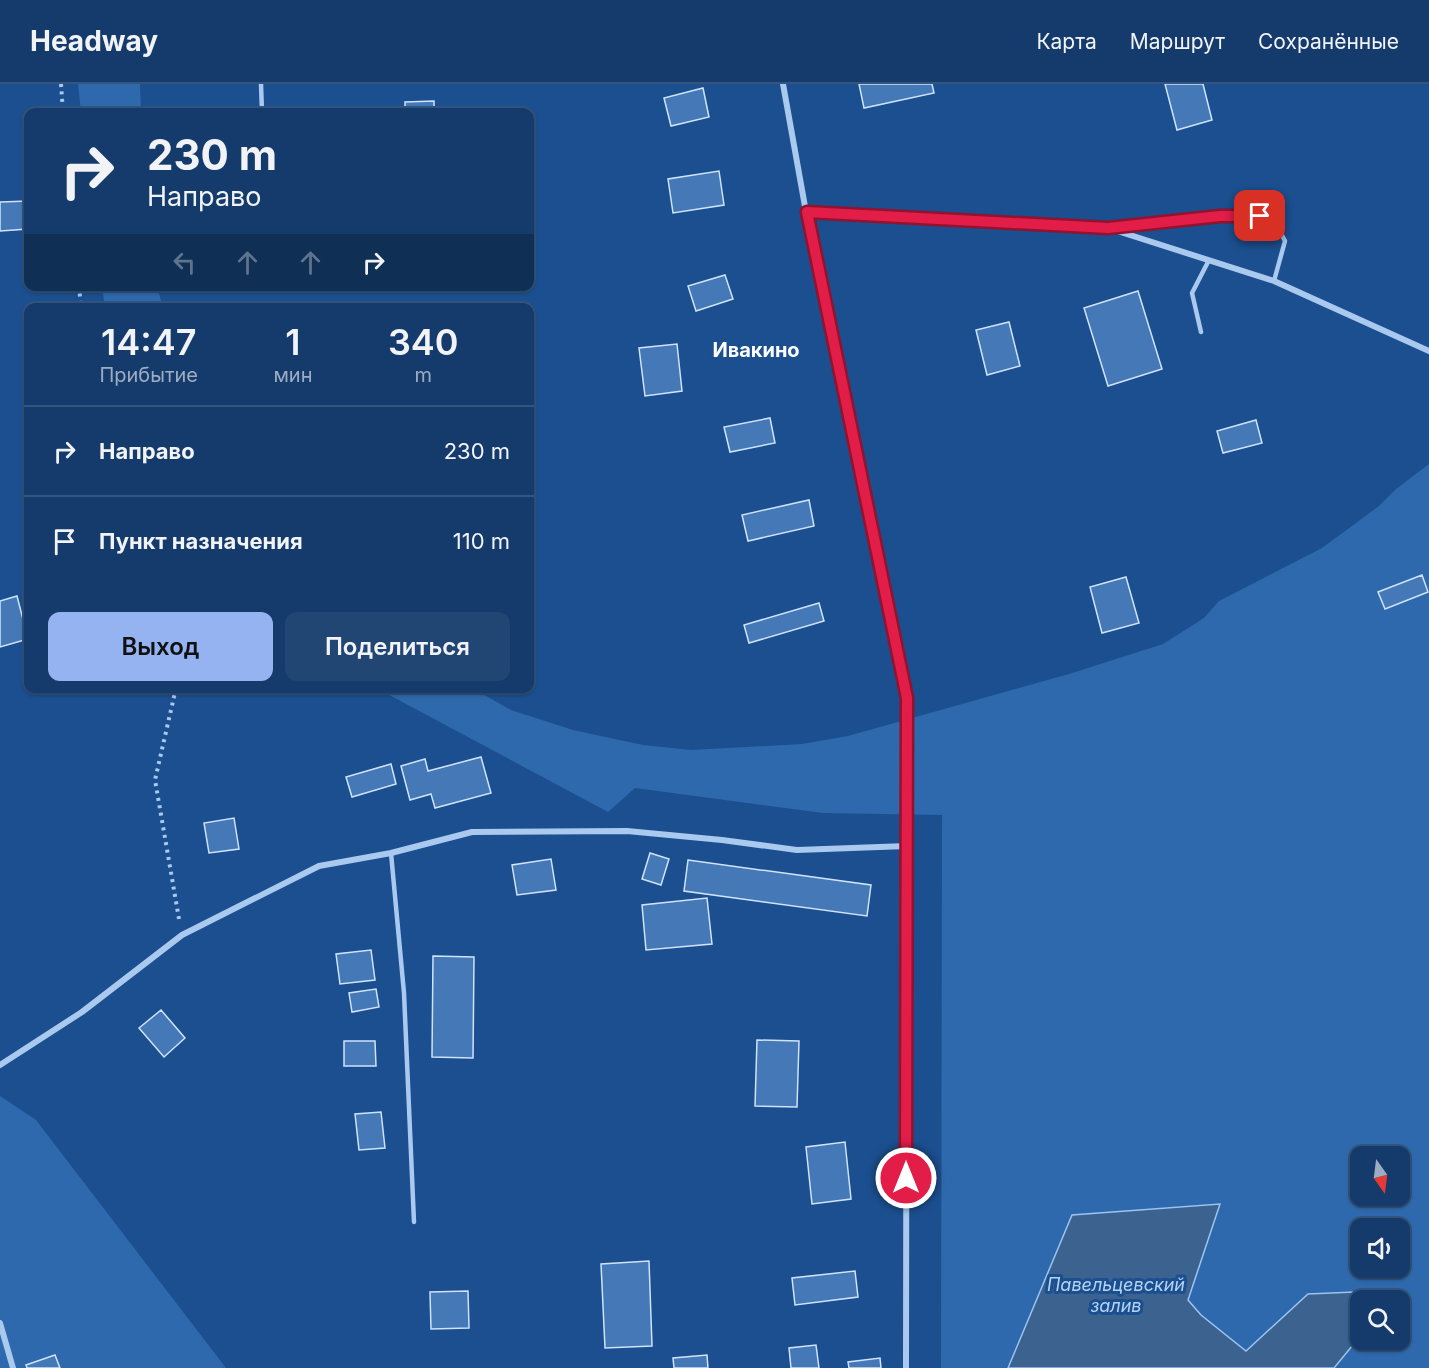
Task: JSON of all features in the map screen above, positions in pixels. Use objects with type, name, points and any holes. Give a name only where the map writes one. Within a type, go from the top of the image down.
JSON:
[{"type":"street","points":[[783,84],[807,212],[907,698],[906,1368]]},
{"type":"street","points":[[807,212],[1108,228],[1274,281],[1429,351]]},
{"type":"street","points":[[0,1065],[82,1012],[182,935],[320,866],[391,854],[472,832],[627,831],[798,850],[907,846]]},
{"type":"street","points":[[0,1323],[13,1368]]},
{"type":"lane","points":[[261,84],[262,108]]},
{"type":"lane","points":[[1108,228],[1220,216],[1260,216],[1276,225],[1285,241],[1274,281]]},
{"type":"lane","points":[[1201,332],[1192,293],[1209,260]]},
{"type":"lane","points":[[391,854],[404,993],[414,1222]]},
{"type":"path","points":[[61,84],[63,108]]},
{"type":"path","points":[[175,693],[155,780],[182,935]]},
{"type":"shaded area","points":[[78,84],[140,84],[141,108],[81,108]]},
{"type":"shaded area","points":[[103,291],[158,291],[162,303],[104,303]]},
{"type":"shaded area","points":[[1429,464],[1429,1368],[1334,1368],[1350,1349],[1410,1350],[1410,1290],[1350,1290],[1350,1333],[1308,1294],[1246,1351],[1201,1315],[1188,1300],[1220,1205],[1072,1215],[1008,1368],[941,1368],[942,815],[823,813],[635,788],[608,812],[385,693],[481,693],[511,710],[573,730],[643,745],[691,750],[802,744],[848,736],[1069,674],[1163,644],[1204,618],[1219,601],[1322,548],[1379,506],[1396,489]]},
{"type":"shaded area","points":[[0,1096],[36,1120],[226,1368],[0,1368]]},
{"type":"water","name":"Павельцевский залив","points":[[1220,1204],[1188,1300],[1201,1315],[1246,1351],[1308,1294],[1350,1292],[1350,1349],[1334,1368],[1008,1368],[1072,1215]]},
{"type":"building","points":[[859,84],[932,84],[934,93],[864,108]]},
{"type":"building","points":[[1165,84],[1203,84],[1212,120],[1177,130]]},
{"type":"building","points":[[703,88],[709,117],[671,126],[664,98]]},
{"type":"building","points":[[434,101],[434,108],[405,108],[405,102]]},
{"type":"building","points":[[719,171],[724,205],[673,213],[668,179]]},
{"type":"building","points":[[24,201],[24,229],[0,231],[0,202]]},
{"type":"building","points":[[725,275],[733,299],[696,311],[688,286]]},
{"type":"building","points":[[1138,291],[1162,369],[1108,386],[1084,308]]},
{"type":"building","points":[[1009,322],[1020,366],[987,375],[976,330]]},
{"type":"building","points":[[677,344],[682,391],[645,396],[639,348]]},
{"type":"building","points":[[770,418],[775,443],[730,452],[724,427]]},
{"type":"building","points":[[1256,420],[1262,443],[1223,453],[1217,431]]},
{"type":"building","points":[[809,500],[814,526],[748,541],[742,515]]},
{"type":"building","points":[[1422,575],[1428,592],[1385,609],[1378,592]]},
{"type":"building","points":[[1126,577],[1139,623],[1102,633],[1090,587]]},
{"type":"building","points":[[17,596],[24,623],[24,640],[0,647],[0,601]]},
{"type":"building","points":[[819,603],[824,621],[749,643],[744,625]]},
{"type":"building","points":[[481,757],[491,793],[435,808],[431,794],[410,800],[401,766],[425,759],[428,771]]},
{"type":"building","points":[[391,764],[396,784],[352,797],[346,777]]},
{"type":"building","points":[[234,818],[239,849],[209,853],[204,823]]},
{"type":"building","points":[[650,853],[669,859],[661,885],[642,879]]},
{"type":"building","points":[[551,859],[556,890],[517,895],[512,865]]},
{"type":"building","points":[[688,860],[871,885],[867,916],[684,891]]},
{"type":"building","points":[[707,898],[712,944],[646,950],[642,905]]},
{"type":"building","points":[[371,950],[375,980],[340,984],[336,954]]},
{"type":"building","points":[[433,956],[474,957],[473,1058],[432,1057]]},
{"type":"building","points":[[376,989],[379,1007],[352,1012],[349,993]]},
{"type":"building","points":[[161,1010],[185,1038],[164,1057],[139,1028]]},
{"type":"building","points":[[757,1040],[799,1041],[797,1107],[755,1106]]},
{"type":"building","points":[[344,1041],[375,1041],[376,1066],[344,1066]]},
{"type":"building","points":[[381,1112],[385,1148],[359,1150],[355,1114]]},
{"type":"building","points":[[845,1142],[851,1199],[812,1204],[806,1147]]},
{"type":"building","points":[[649,1261],[652,1346],[605,1348],[601,1264]]},
{"type":"building","points":[[855,1271],[858,1297],[795,1305],[792,1278]]},
{"type":"building","points":[[468,1291],[469,1328],[431,1329],[430,1292]]},
{"type":"building","points":[[816,1345],[819,1368],[791,1368],[789,1348]]},
{"type":"building","points":[[55,1355],[60,1368],[27,1368],[26,1365]]},
{"type":"building","points":[[707,1355],[708,1368],[674,1368],[673,1358]]},
{"type":"building","points":[[880,1358],[881,1368],[849,1368],[848,1362]]},
{"type":"district","name":"Ивакино","points":[[756,350]]},
{"type":"route","points":[[906,1178],[907,698],[807,212],[1108,228],[1220,216],[1260,216]]}]
